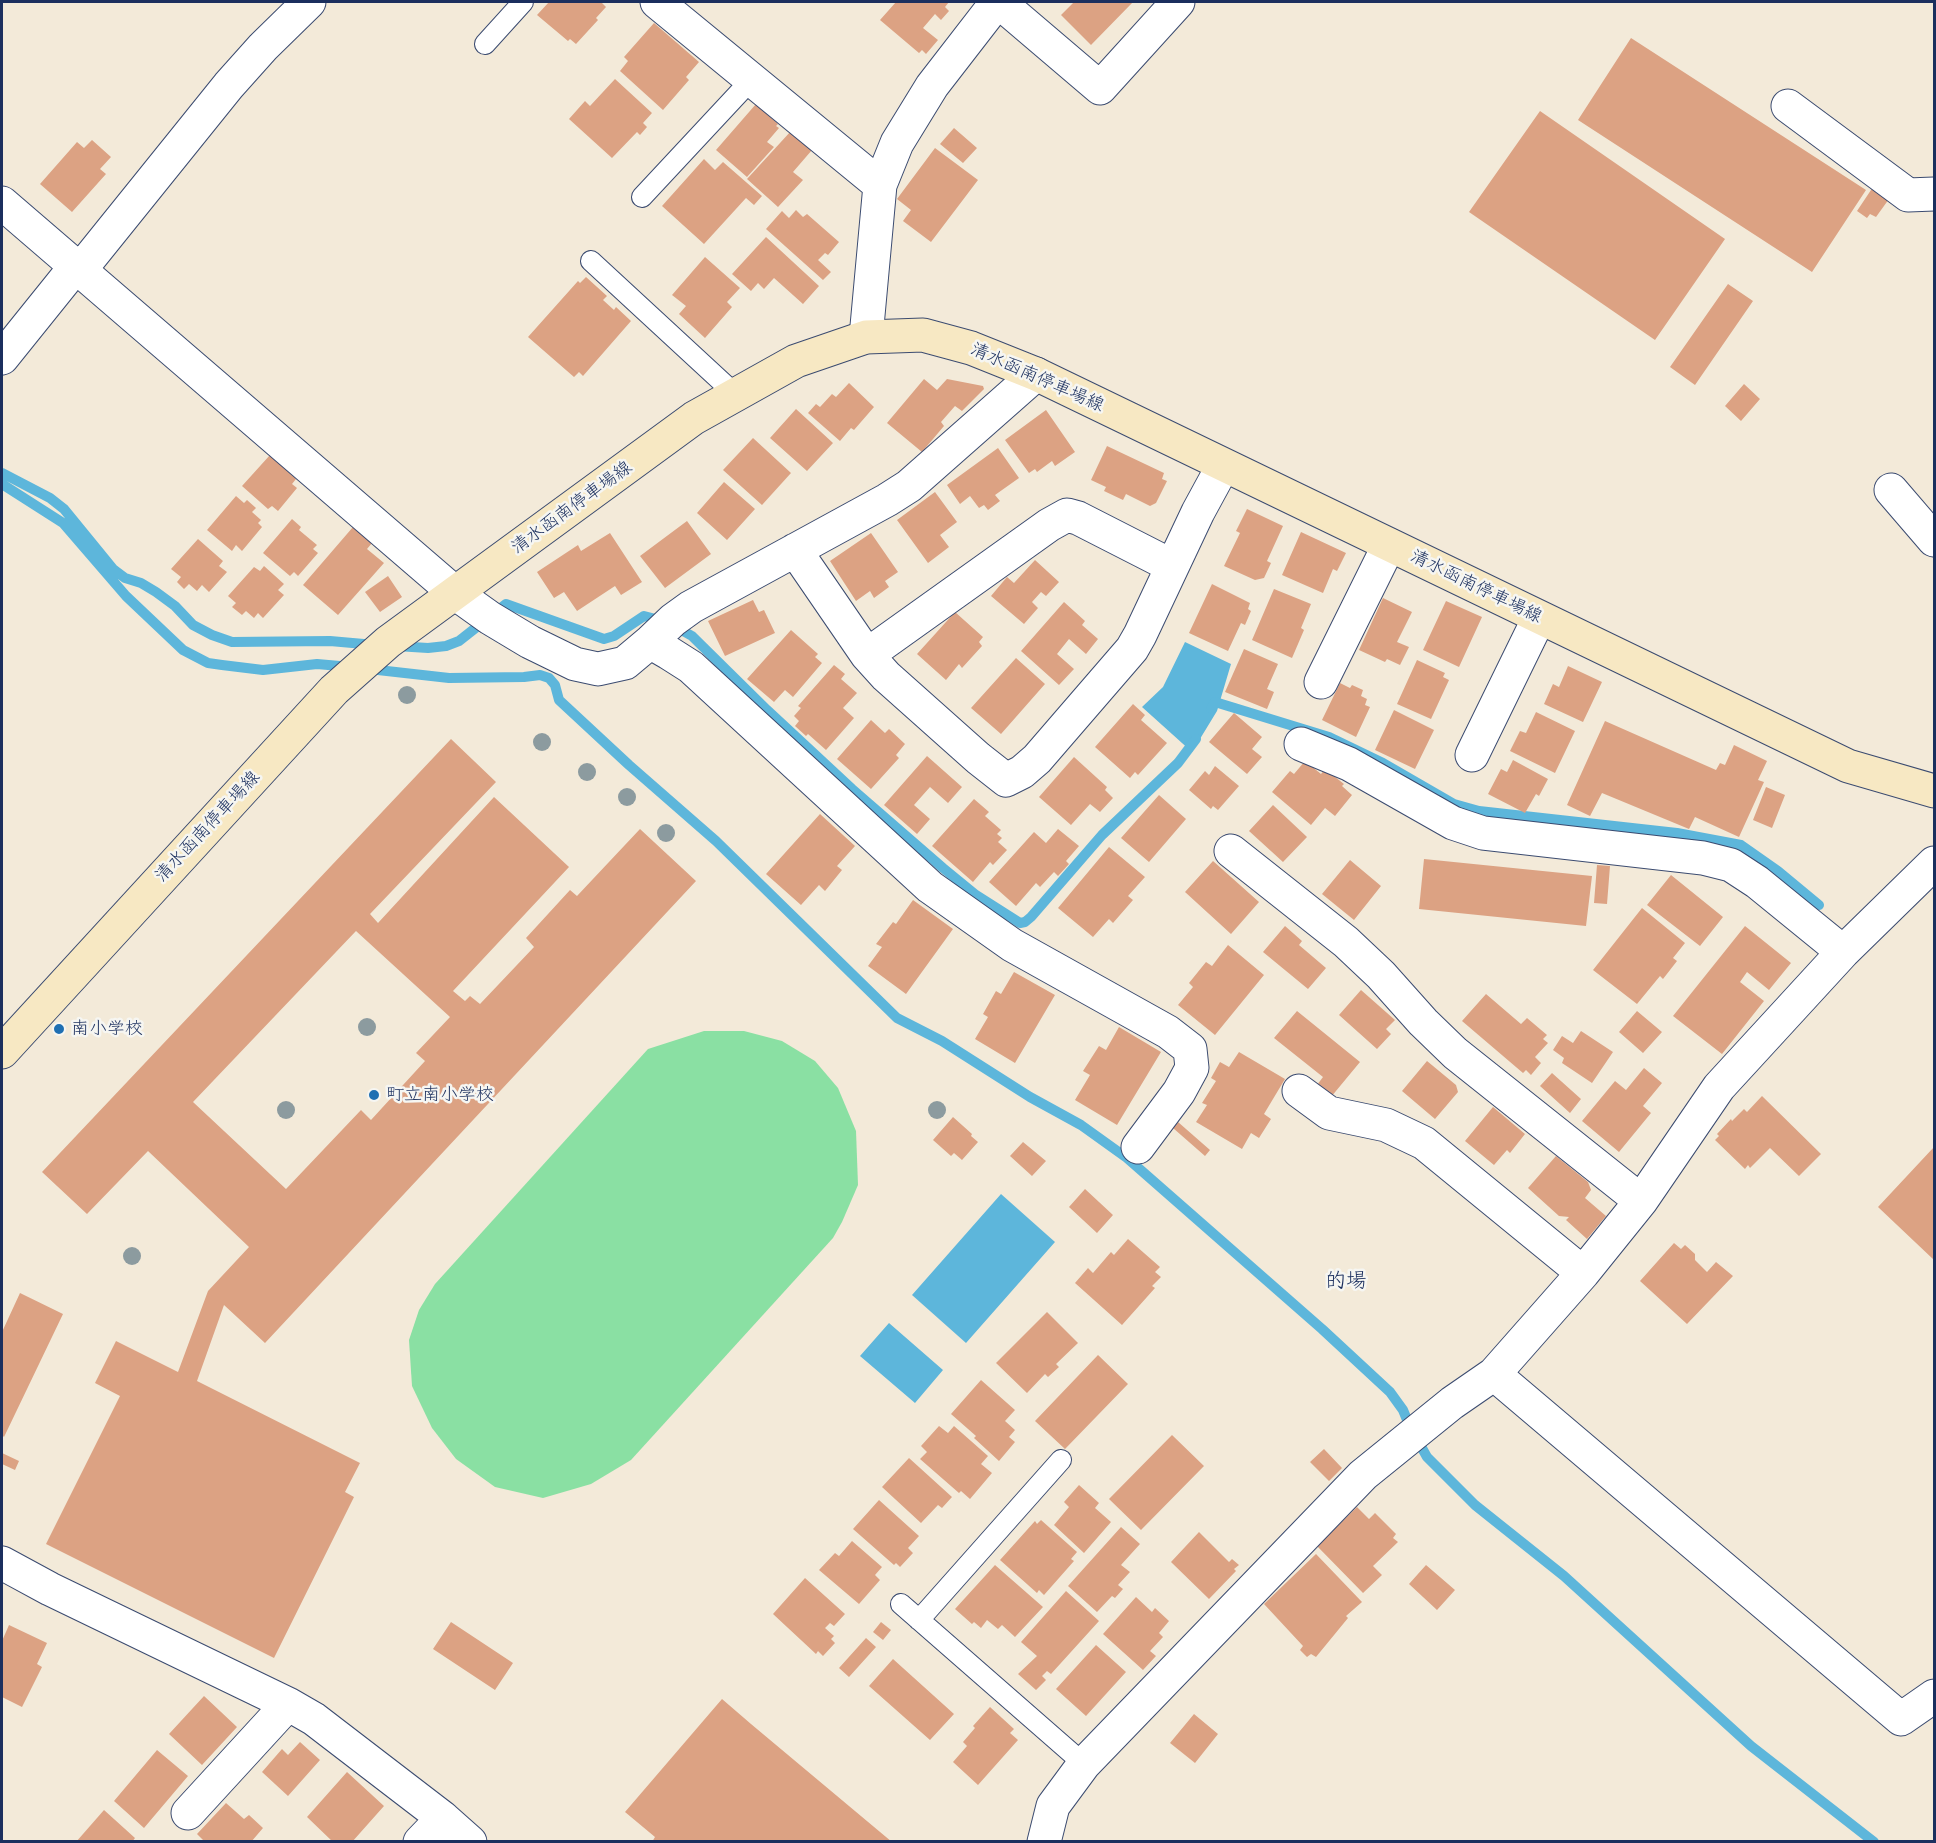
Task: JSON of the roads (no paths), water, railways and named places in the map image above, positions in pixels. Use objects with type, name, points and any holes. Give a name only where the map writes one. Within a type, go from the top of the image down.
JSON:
[{"type":"main road","name":"清水函南停車場線","points":[[2,1052],[334,690],[388,642],[694,418],[796,361],[867,337],[923,335],[971,348],[1036,374],[1848,766],[1935,791]]},
{"type":"street","points":[[2,358],[229,85],[263,47],[309,2]]},
{"type":"street","points":[[657,2],[880,185]]},
{"type":"street","points":[[867,337],[880,185],[897,144],[932,86],[998,2],[1100,88],[1178,2]]},
{"type":"street","points":[[1788,106],[1908,195],[1935,194]]},
{"type":"street","points":[[2,203],[455,593],[530,642],[575,664],[598,669],[625,663],[691,607],[909,486],[1036,374]]},
{"type":"street","points":[[795,550],[867,655],[920,706],[1006,780],[1022,772],[1037,759],[1132,649],[1223,466]]},
{"type":"street","points":[[1891,489],[1935,540]]},
{"type":"street","points":[[867,655],[1049,525],[1067,515],[1078,518],[1172,566]]},
{"type":"street","points":[[1321,682],[1389,545]]},
{"type":"street","points":[[1472,755],[1539,618]]},
{"type":"street","points":[[650,642],[691,667],[930,887],[1012,945],[1168,1032],[1190,1049],[1192,1068],[1179,1092],[1138,1147]]},
{"type":"street","points":[[1301,744],[1349,764],[1453,823],[1484,833],[1703,858],[1731,866],[1757,882],[1844,952]]},
{"type":"street","points":[[1231,851],[1346,942],[1381,975],[1423,1022],[1455,1053],[1641,1202]]},
{"type":"street","points":[[1044,1842],[1053,1806],[1084,1764],[1363,1475],[1452,1403],[1494,1374],[1583,1273],[1641,1202],[1719,1087],[1844,952],[1935,863]]},
{"type":"street","points":[[1299,1091],[1329,1113],[1386,1125],[1424,1143],[1583,1273]]},
{"type":"street","points":[[1494,1374],[1901,1719],[1935,1696]]},
{"type":"street","points":[[2,1563],[314,1719],[443,1818],[470,1842]]},
{"type":"street","points":[[188,1813],[288,1704]]},
{"type":"street","points":[[420,1842],[443,1818]]},
{"type":"lane","points":[[485,44],[523,2]]},
{"type":"lane","points":[[642,197],[752,79]]},
{"type":"lane","points":[[591,261],[735,394]]},
{"type":"lane","points":[[919,1620],[1061,1460]]},
{"type":"lane","points":[[901,1604],[1084,1764]]},
{"type":"water","points":[[1185,642],[1231,664],[1217,711],[1192,752],[1142,707],[1163,687]]},
{"type":"water","points":[[1001,1194],[1055,1242],[966,1343],[912,1295]]},
{"type":"water","points":[[889,1323],[943,1370],[915,1403],[860,1356]]},
{"type":"waterway","points":[[2,473],[50,498],[64,509],[113,569],[125,578],[141,583],[156,592],[175,606],[193,625],[212,635],[232,642],[330,641],[375,645]]},
{"type":"waterway","points":[[2,484],[63,523],[126,596],[183,650],[208,663],[263,670],[317,664],[351,667]]},
{"type":"waterway","points":[[396,646],[428,648],[446,646],[459,641],[506,604],[604,639],[614,636],[644,616],[667,622],[692,636],[852,789],[943,868],[976,895],[1020,923],[1031,917],[1102,835],[1178,763],[1196,739]]},
{"type":"waterway","points":[[369,669],[449,678],[540,675],[549,678],[555,685],[559,700],[716,841],[897,1018],[942,1041],[1030,1097],[1081,1125],[1127,1158],[1322,1329],[1390,1392],[1403,1410],[1427,1457],[1475,1505],[1564,1576],[1751,1746],[1874,1842]]},
{"type":"waterway","points":[[1211,709],[1215,702],[1329,737],[1383,763],[1454,804],[1479,811],[1677,833],[1741,845],[1778,871],[1819,905]]},
{"type":"place","name":"南小学校","points":[[59,1029]]},
{"type":"place","name":"町立南小学校","points":[[374,1095]]},
{"type":"district","name":"的場","points":[[1346,1282]]}]
